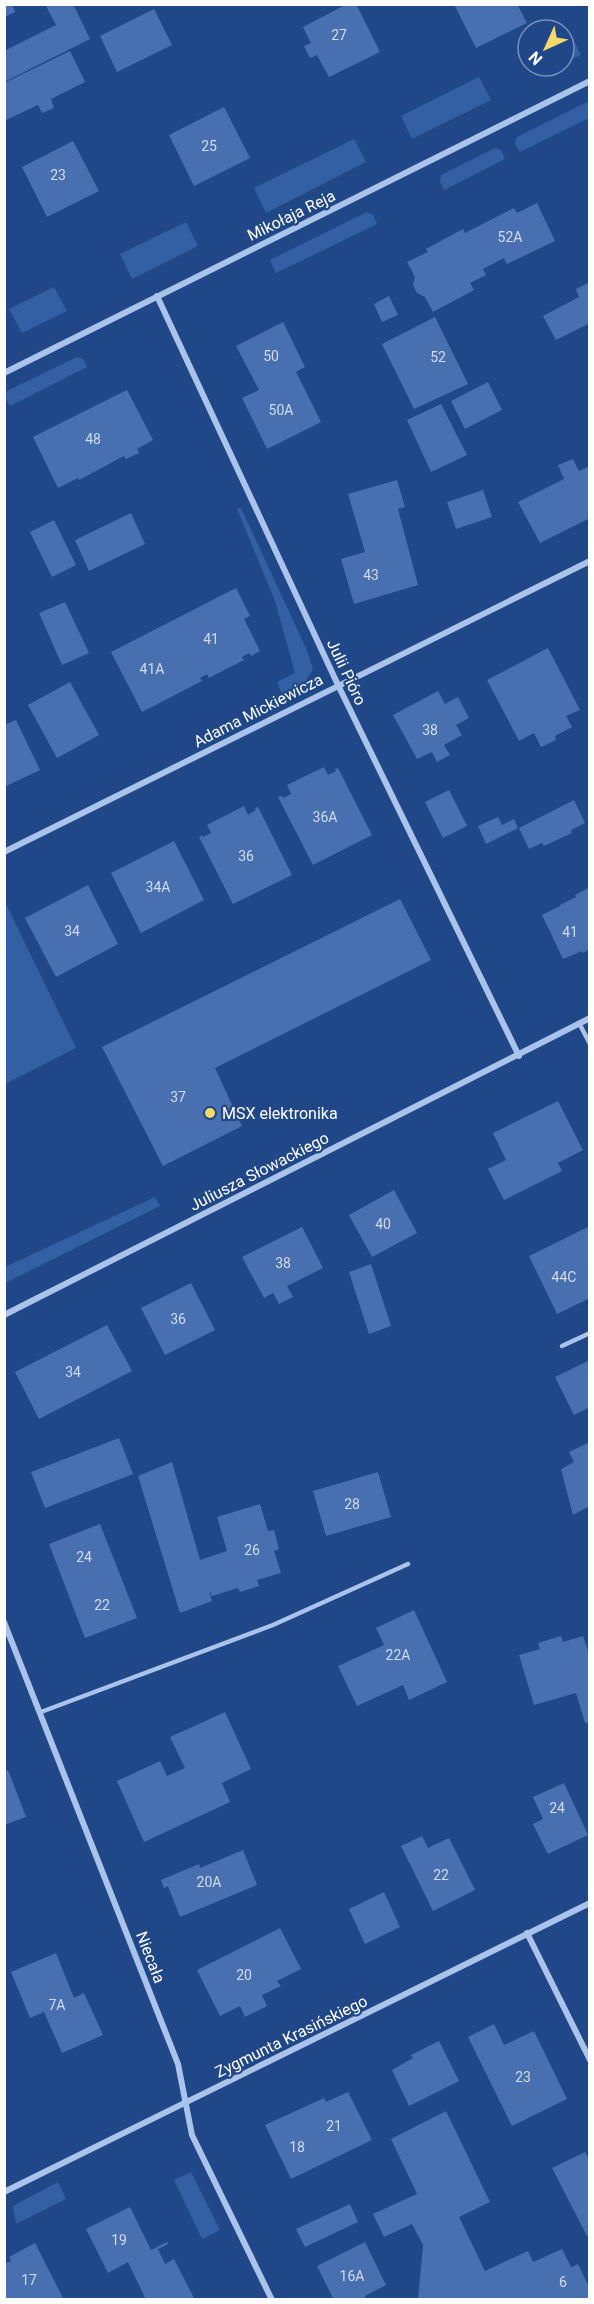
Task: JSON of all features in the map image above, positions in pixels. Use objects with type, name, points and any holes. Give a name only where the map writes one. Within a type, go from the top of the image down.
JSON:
[{"type":"street","name":"Mikołaja Reja","points":[[4,373],[590,81]]},
{"type":"street","name":"Julii Pióro","points":[[158,296],[338,685],[519,1056]]},
{"type":"street","name":"Adama Mickiewicza","points":[[4,852],[590,561]]},
{"type":"street","name":"Juliusza Słowackiego","points":[[4,1315],[590,1018]]},
{"type":"street","name":"Niecała","points":[[4,1622],[178,2064],[192,2135],[272,2300]]},
{"type":"street","name":"Zygmunta Krasińskiego","points":[[4,2192],[590,1903]]},
{"type":"street","points":[[527,1933],[590,2060]]},
{"type":"lane","points":[[579,1023],[590,1044]]},
{"type":"lane","points":[[562,1346],[590,1333]]},
{"type":"lane","points":[[41,1712],[273,1625],[408,1564]]},
{"type":"shaded area","points":[[576,45],[581,55],[576,57]]},
{"type":"shaded area","points":[[479,77],[491,100],[412,139],[401,116]]},
{"type":"shaded area","points":[[589,101],[589,118],[520,152],[515,144],[517,137]]},
{"type":"shaded area","points":[[354,139],[366,162],[266,213],[254,188]]},
{"type":"shaded area","points":[[495,148],[501,150],[505,159],[444,190],[440,182],[441,175]]},
{"type":"shaded area","points":[[367,212],[373,215],[377,224],[276,273],[270,260]]},
{"type":"shaded area","points":[[186,222],[198,246],[132,279],[120,254]]},
{"type":"shaded area","points":[[54,287],[67,311],[22,333],[9,309]]},
{"type":"shaded area","points":[[77,357],[83,359],[87,367],[10,406],[5,397],[7,391]]},
{"type":"shaded area","points":[[241,508],[306,648],[313,669],[305,682],[283,696],[277,682],[295,673],[275,601],[237,509]]},
{"type":"shaded area","points":[[5,902],[76,1048],[4,1084]]},
{"type":"shaded area","points":[[155,1197],[160,1206],[5,1283],[5,1267]]},
{"type":"shaded area","points":[[191,2172],[220,2230],[202,2239],[174,2180]]},
{"type":"shaded area","points":[[58,2182],[66,2199],[16,2224],[13,2206]]},
{"type":"building","points":[[4,4],[12,4],[15,12],[4,17]]},
{"type":"building","points":[[45,4],[73,4],[90,39],[4,82],[4,51],[56,25]]},
{"type":"building","points":[[347,4],[356,4],[380,52],[329,77],[317,55],[310,58],[304,46],[311,43],[303,27]]},
{"type":"building","points":[[454,4],[517,4],[524,18],[516,18],[516,28],[476,48]]},
{"type":"building","points":[[154,9],[172,45],[117,72],[100,36]]},
{"type":"building","points":[[70,51],[85,82],[51,99],[54,108],[42,113],[38,105],[4,121],[4,83]]},
{"type":"building","points":[[224,107],[250,158],[194,186],[169,135]]},
{"type":"building","points":[[73,141],[99,191],[47,217],[22,167]]},
{"type":"building","points":[[537,203],[555,241],[507,264],[504,258],[483,269],[486,275],[470,283],[474,290],[433,312],[425,297],[417,293],[413,285],[415,277],[407,262],[428,252],[426,249],[463,229],[465,233],[514,208],[517,213]]},
{"type":"building","points":[[590,282],[590,323],[556,340],[543,316],[579,297],[576,289]]},
{"type":"building","points":[[389,296],[398,315],[382,322],[374,304]]},
{"type":"building","points":[[435,317],[468,384],[414,409],[382,344]]},
{"type":"building","points":[[283,322],[305,367],[296,372],[321,422],[267,449],[242,398],[259,390],[236,346]]},
{"type":"building","points":[[488,382],[502,410],[465,429],[451,401]]},
{"type":"building","points":[[127,390],[153,440],[137,449],[139,453],[126,459],[124,456],[79,480],[78,478],[58,488],[33,437]]},
{"type":"building","points":[[441,404],[467,455],[431,472],[407,420]]},
{"type":"building","points":[[573,459],[579,471],[590,466],[590,518],[540,543],[518,502],[564,479],[558,465]]},
{"type":"building","points":[[397,480],[405,507],[398,509],[418,585],[354,604],[341,559],[365,552],[348,494]]},
{"type":"building","points":[[483,490],[492,517],[456,529],[447,502]]},
{"type":"building","points":[[131,513],[145,544],[89,571],[75,540]]},
{"type":"building","points":[[54,520],[76,565],[52,577],[30,532]]},
{"type":"building","points":[[236,588],[250,616],[244,619],[260,651],[251,656],[249,653],[242,657],[244,660],[209,678],[207,674],[200,678],[202,681],[142,712],[111,652]]},
{"type":"building","points":[[65,602],[89,653],[62,665],[39,613]]},
{"type":"building","points":[[548,648],[580,710],[566,716],[572,727],[555,736],[556,740],[541,747],[534,733],[519,741],[487,680]]},
{"type":"building","points":[[70,682],[99,735],[57,758],[28,705]]},
{"type":"building","points":[[438,691],[445,704],[458,697],[469,718],[456,725],[462,735],[444,745],[450,755],[437,762],[432,752],[417,759],[393,715]]},
{"type":"building","points":[[16,720],[40,770],[4,787],[4,725]]},
{"type":"building","points":[[324,767],[328,775],[338,768],[372,835],[313,865],[278,797],[283,798],[291,794],[287,785]]},
{"type":"building","points":[[449,790],[467,826],[443,838],[425,802]]},
{"type":"building","points":[[574,800],[585,823],[571,830],[572,833],[544,846],[542,843],[529,849],[519,828]]},
{"type":"building","points":[[244,806],[248,815],[258,807],[292,875],[233,904],[199,837],[211,833],[207,825]]},
{"type":"building","points":[[498,817],[502,825],[514,819],[518,828],[486,844],[478,826]]},
{"type":"building","points":[[174,841],[204,900],[141,933],[111,873]]},
{"type":"building","points":[[88,885],[118,944],[56,977],[25,918]]},
{"type":"building","points":[[590,887],[590,949],[563,959],[542,915]]},
{"type":"building","points":[[400,899],[431,960],[215,1068],[242,1126],[163,1166],[102,1047]]},
{"type":"building","points":[[558,1101],[583,1150],[558,1163],[562,1171],[504,1200],[488,1169],[506,1160],[493,1133]]},
{"type":"building","points":[[394,1190],[417,1233],[372,1257],[349,1215]]},
{"type":"building","points":[[590,1226],[590,1298],[557,1314],[529,1256]]},
{"type":"building","points":[[302,1227],[323,1268],[287,1286],[293,1297],[279,1304],[273,1293],[264,1298],[242,1257]]},
{"type":"building","points":[[371,1264],[391,1326],[369,1334],[349,1272]]},
{"type":"building","points":[[191,1283],[215,1330],[165,1355],[141,1308]]},
{"type":"building","points":[[107,1325],[132,1371],[39,1419],[15,1372]]},
{"type":"building","points":[[590,1360],[590,1407],[574,1415],[555,1377]]},
{"type":"building","points":[[119,1438],[133,1474],[45,1508],[31,1472]]},
{"type":"building","points":[[590,1442],[590,1506],[573,1515],[561,1469],[574,1462],[569,1452]]},
{"type":"building","points":[[172,1462],[200,1560],[227,1551],[217,1517],[260,1504],[268,1531],[274,1530],[279,1549],[274,1551],[281,1573],[257,1580],[259,1586],[240,1592],[238,1588],[212,1596],[209,1590],[212,1601],[180,1613],[138,1476]]},
{"type":"building","points":[[378,1472],[391,1517],[326,1536],[313,1491]]},
{"type":"building","points":[[100,1524],[137,1618],[85,1638],[49,1544]]},
{"type":"building","points":[[414,1610],[447,1682],[409,1700],[403,1685],[357,1706],[338,1666],[384,1645],[376,1628]]},
{"type":"building","points":[[561,1636],[563,1642],[583,1636],[590,1657],[590,1722],[585,1723],[576,1693],[534,1705],[519,1655],[540,1649],[538,1643]]},
{"type":"building","points":[[225,1712],[251,1769],[222,1783],[230,1802],[144,1842],[117,1781],[160,1761],[167,1776],[185,1768],[170,1737]]},
{"type":"building","points":[[8,1770],[26,1817],[4,1825],[4,1772]]},
{"type":"building","points":[[564,1783],[588,1835],[548,1854],[533,1824],[543,1819],[533,1797]]},
{"type":"building","points":[[422,1836],[428,1848],[449,1838],[475,1890],[433,1911],[401,1846]]},
{"type":"building","points":[[243,1850],[257,1885],[180,1917],[168,1886],[164,1888],[161,1880],[199,1864],[200,1868]]},
{"type":"building","points":[[384,1892],[400,1927],[365,1944],[349,1909]]},
{"type":"building","points":[[280,1928],[301,1969],[277,1981],[281,1986],[262,1995],[267,2006],[245,2017],[240,2006],[220,2016],[197,1970]]},
{"type":"building","points":[[56,1953],[74,1998],[84,1993],[103,2035],[62,2053],[44,2012],[30,2018],[11,1972]]},
{"type":"building","points":[[494,2024],[504,2045],[534,2031],[567,2099],[512,2126],[468,2037]]},
{"type":"building","points":[[439,2041],[459,2081],[409,2106],[392,2070],[413,2058],[411,2055]]},
{"type":"building","points":[[348,2092],[372,2140],[291,2179],[265,2125],[324,2098],[326,2102]]},
{"type":"building","points":[[446,2111],[490,2202],[459,2217],[485,2271],[528,2251],[533,2262],[562,2249],[571,2267],[578,2264],[588,2285],[590,2284],[590,2300],[418,2300],[423,2245],[412,2224],[384,2237],[373,2214],[417,2194],[391,2139]]},
{"type":"building","points":[[585,2152],[590,2161],[590,2235],[587,2236],[552,2168]]},
{"type":"building","points":[[350,2204],[358,2222],[305,2247],[296,2229]]},
{"type":"building","points":[[130,2207],[151,2250],[167,2242],[168,2244],[158,2249],[165,2264],[174,2259],[195,2300],[146,2300],[128,2262],[108,2273],[86,2229]]},
{"type":"building","points":[[365,2242],[386,2285],[365,2296],[366,2300],[334,2300],[317,2266]]},
{"type":"building","points":[[35,2243],[64,2300],[4,2300],[4,2264],[11,2261],[9,2257]]},
{"type":"place","name":"MSX elektronika","points":[[210,1113]]}]
